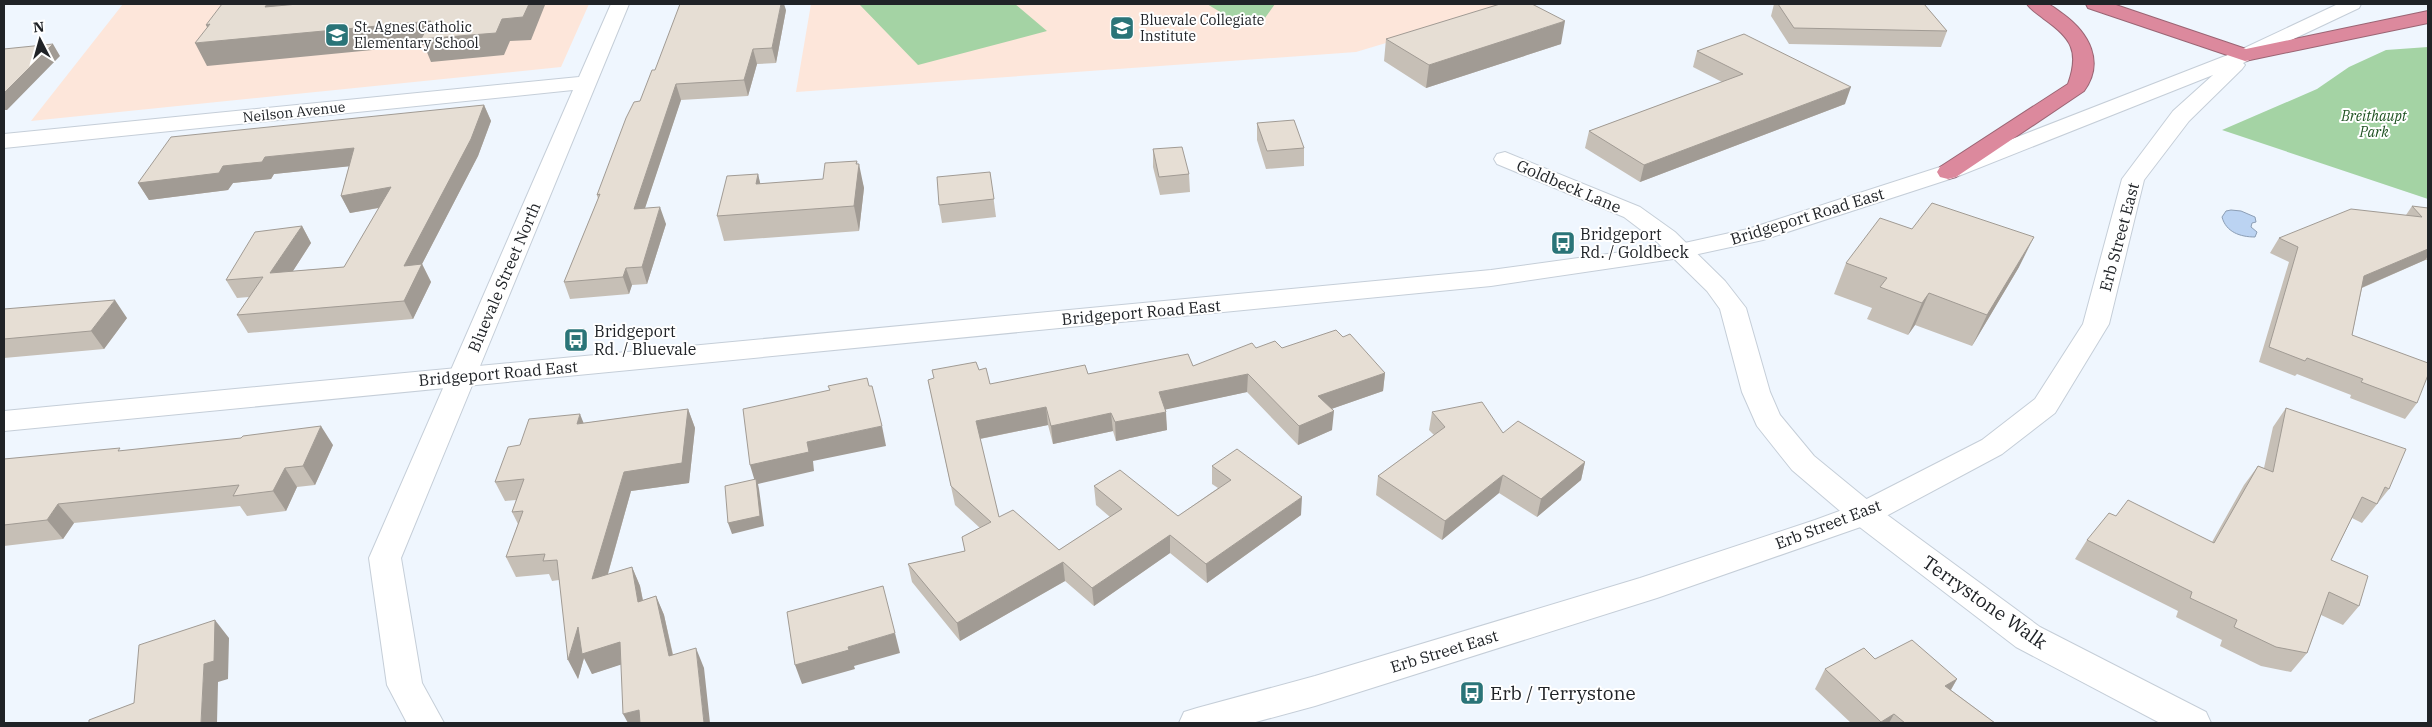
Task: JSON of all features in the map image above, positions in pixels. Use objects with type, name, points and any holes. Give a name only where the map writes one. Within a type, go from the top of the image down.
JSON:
[{"type":"highway","points":[[1948,172],[2077,88],[2085,70],[2084,49],[2068,26],[2036,4]]},
{"type":"highway","points":[[2095,4],[2245,55],[2428,17]]},
{"type":"main road","name":"Bluevale Street North","points":[[426,723],[406,685],[385,558],[620,4]]},
{"type":"main road","points":[[2245,55],[2352,4]]},
{"type":"main road","name":"Bridgeport Road East","points":[[4,421],[1491,278],[1680,250],[1754,235],[1948,172],[2245,55]]},
{"type":"main road","name":"Erb Street East","points":[[1197,723],[1315,691],[1645,589],[1864,514],[1992,447],[2045,406],[2096,324],[2132,179],[2181,116],[2245,55]]},
{"type":"main road","name":"Neilson Avenue","points":[[4,141],[585,83]]},
{"type":"main road","name":"Goldbeck Lane","points":[[1505,159],[1632,212],[1680,250],[1716,286],[1733,308],[1756,392],[1767,419],[1803,463],[1864,514]]},
{"type":"main road","name":"Terrystone Walk","points":[[1864,514],[2028,637],[2193,723]]},
{"type":"shaded area","name":"St. Agnes Catholic Elementary School","points":[[123,4],[589,4],[561,67],[31,121]]},
{"type":"shaded area","name":"Bluevale Collegiate Institute","points":[[811,4],[1516,4],[1356,52],[796,92]]},
{"type":"green space","points":[[859,4],[1015,4],[1047,31],[918,65]]},
{"type":"green space","points":[[1207,4],[1275,4],[1262,22],[1235,21]]},
{"type":"green space","name":"Breithaupt Park","points":[[2428,47],[2428,199],[2222,130],[2317,89],[2349,67],[2386,50]]},
{"type":"water","points":[[2226,211],[2241,211],[2255,217],[2256,222],[2252,223],[2251,227],[2257,232],[2255,237],[2239,235],[2230,230],[2222,217]]},
{"type":"building","points":[[222,4],[267,4],[265,7],[298,4],[529,4],[523,17],[502,19],[496,33],[421,39],[431,21],[195,43],[210,24],[206,25]]},
{"type":"building","points":[[680,4],[781,4],[772,48],[753,49],[744,80],[676,84],[634,209],[660,207],[642,267],[626,268],[623,277],[564,282],[600,194],[597,195],[626,118],[634,102],[640,101],[652,70],[655,70]]},
{"type":"building","points":[[1500,4],[1532,4],[1565,21],[1429,65],[1386,39]]},
{"type":"building","points":[[1778,4],[1924,4],[1947,31],[1794,28]]},
{"type":"building","points":[[1744,34],[1851,87],[1644,165],[1589,131],[1743,74],[1697,51]]},
{"type":"building","points":[[53,44],[4,93],[4,49]]},
{"type":"building","points":[[484,105],[471,139],[404,266],[422,264],[404,301],[237,315],[263,277],[226,280],[255,232],[302,226],[270,273],[344,267],[391,187],[341,196],[354,148],[265,157],[262,162],[223,166],[219,173],[138,183],[171,137]]},
{"type":"building","points":[[1294,120],[1304,148],[1267,151],[1257,123]]},
{"type":"building","points":[[1182,147],[1189,174],[1159,177],[1153,149]]},
{"type":"building","points":[[857,161],[856,164],[859,164],[854,206],[717,216],[727,176],[758,174],[756,184],[823,179],[825,163]]},
{"type":"building","points":[[990,172],[994,199],[939,205],[937,177]]},
{"type":"building","points":[[1932,203],[2034,237],[1987,315],[1929,293],[1922,303],[1880,287],[1887,278],[1846,263],[1880,218],[1912,229]]},
{"type":"building","points":[[2412,206],[2428,208],[2428,249],[2364,276],[2352,335],[2428,363],[2428,375],[2417,403],[2361,382],[2363,379],[2307,358],[2305,361],[2269,347],[2298,247],[2279,238],[2351,209],[2422,217]]},
{"type":"building","points":[[115,300],[91,331],[4,339],[4,309]]},
{"type":"building","points":[[1336,330],[1343,337],[1350,334],[1385,373],[1318,396],[1334,411],[1299,426],[1248,374],[1159,392],[1166,412],[1115,422],[1111,413],[1051,426],[1046,407],[976,421],[999,517],[1013,510],[1059,550],[1122,509],[1094,486],[1120,470],[1178,516],[1231,480],[1212,466],[1237,449],[1302,497],[1206,564],[1170,535],[1092,588],[1063,562],[957,623],[908,564],[965,551],[962,537],[991,522],[951,486],[928,380],[934,378],[932,370],[976,362],[979,370],[986,368],[990,384],[1085,365],[1088,374],[1188,354],[1193,366],[1252,343],[1256,348],[1275,341],[1282,348]]},
{"type":"building","points":[[867,378],[869,386],[872,386],[882,426],[807,442],[809,452],[750,465],[743,409],[830,390],[828,386]]},
{"type":"building","points":[[1482,402],[1503,433],[1518,421],[1585,462],[1541,499],[1503,475],[1445,521],[1378,476],[1445,427],[1432,412]]},
{"type":"building","points":[[2286,408],[2406,449],[2389,489],[2385,487],[2377,504],[2362,497],[2331,560],[2368,576],[2359,606],[2329,592],[2307,653],[2276,647],[2234,627],[2237,620],[2190,598],[2192,592],[2087,540],[2109,513],[2116,516],[2128,500],[2214,543],[2258,466],[2273,472]]},
{"type":"building","points":[[688,409],[682,463],[624,472],[592,579],[632,567],[638,602],[656,596],[669,656],[696,648],[704,723],[640,723],[639,710],[623,714],[620,642],[582,654],[578,627],[568,660],[557,560],[543,561],[545,554],[506,557],[523,511],[512,512],[524,479],[495,482],[508,447],[520,445],[529,419],[580,414],[577,424]]},
{"type":"building","points":[[321,426],[303,466],[285,468],[273,491],[233,496],[239,485],[58,504],[47,520],[4,525],[4,459],[120,448],[118,451],[241,438],[243,436]]},
{"type":"building","points":[[756,479],[760,516],[728,523],[725,486]]},
{"type":"building","points":[[883,586],[895,633],[848,647],[849,650],[795,665],[787,612]]},
{"type":"building","points":[[215,620],[214,661],[204,664],[201,723],[89,723],[89,720],[134,703],[139,645]]},
{"type":"building","points":[[1912,640],[1957,679],[1945,686],[1995,723],[1905,723],[1894,714],[1881,722],[1825,669],[1864,648],[1875,659]]},
{"type":"place","name":"Bluevale Collegiate Institute","points":[[1122,28]]},
{"type":"place","name":"St. Agnes Catholic Elementary School","points":[[337,35]]},
{"type":"place","name":"Bridgeport Rd. / Goldbeck","points":[[1563,243]]},
{"type":"place","name":"Bridgeport Rd. / Bluevale","points":[[576,340]]},
{"type":"place","name":"Erb / Terrystone","points":[[1472,693]]}]
